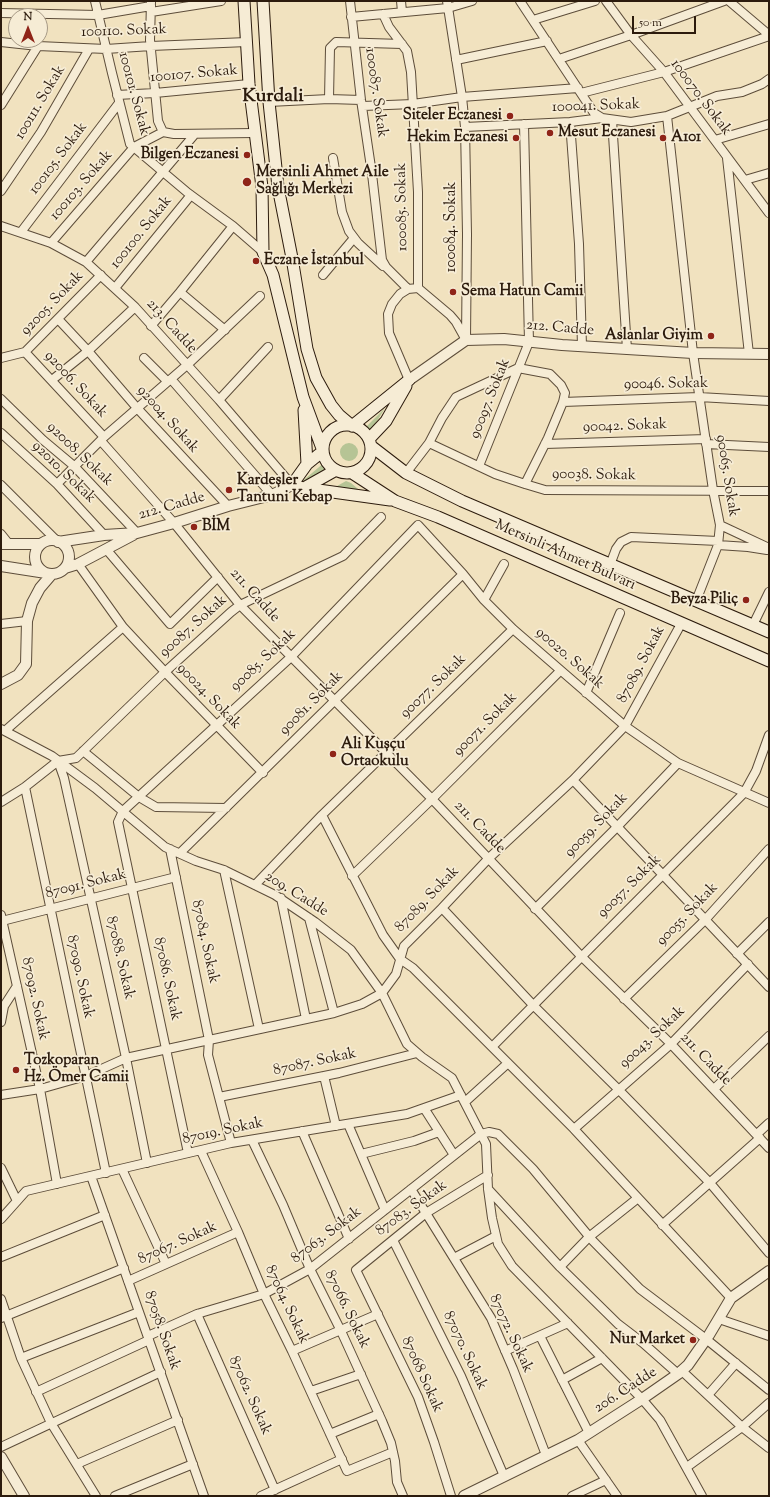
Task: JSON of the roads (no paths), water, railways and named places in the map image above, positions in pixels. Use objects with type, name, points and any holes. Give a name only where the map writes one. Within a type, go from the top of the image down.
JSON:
[{"type":"main road","points":[[244,1],[249,84],[262,187],[263,252],[274,275],[303,397],[325,459],[329,466],[343,473],[352,473],[358,470],[368,460],[370,443],[386,421],[409,380]]},
{"type":"main road","points":[[263,1],[269,102],[278,187],[292,258],[307,349],[316,378],[331,405],[352,426],[365,433],[370,443]]},
{"type":"main road","points":[[395,501],[292,485],[307,464],[323,451],[326,437],[331,431],[338,427],[352,426],[409,380]]},
{"type":"main road","points":[[303,397],[307,464]]},
{"type":"main road","name":"Mersinli Ahmet Bulvarı","points":[[370,443],[406,474],[462,502],[769,632]]},
{"type":"main road","points":[[304,488],[336,470]]},
{"type":"main road","name":"Mersinli Ahmet Bulvarı","points":[[352,473],[395,501],[438,517],[769,662]]},
{"type":"street","name":"100101. Sokak","points":[[95,1],[130,144],[191,195],[233,226],[263,252]]},
{"type":"street","points":[[1,13],[98,15],[151,6],[221,1]]},
{"type":"street","name":"100087. Sokak","points":[[350,1],[354,42],[384,264]]},
{"type":"street","points":[[401,1],[402,12]]},
{"type":"street","points":[[351,17],[402,12],[472,1]]},
{"type":"street","points":[[520,1],[594,113],[602,118]]},
{"type":"street","points":[[533,20],[594,1]]},
{"type":"street","name":"100070. Sokak","points":[[606,1],[631,35],[664,72],[769,213]]},
{"type":"street","points":[[559,59],[631,35],[724,1]]},
{"type":"street","points":[[729,1],[769,35]]},
{"type":"street","name":"100084. Sokak","points":[[447,4],[462,97],[465,127],[467,234],[466,340]]},
{"type":"street","points":[[151,6],[151,46],[155,94],[158,121],[162,132]]},
{"type":"street","name":"100085. Sokak","points":[[384,14],[389,27],[407,51],[412,72],[418,192],[418,288]]},
{"type":"street","points":[[269,102],[329,99],[362,103],[413,104],[462,97],[580,91],[664,72],[769,35]]},
{"type":"street","points":[[456,60],[547,41]]},
{"type":"street","name":"100110. Sokak","points":[[48,47],[106,49],[247,42]]},
{"type":"street","points":[[329,99],[328,59],[330,48],[336,42],[402,44]]},
{"type":"street","points":[[1,105],[37,48]]},
{"type":"street","name":"100111. Sokak","points":[[1,191],[41,132],[89,49]]},
{"type":"street","name":"100041. Sokak","points":[[465,127],[570,122],[602,118],[631,122],[667,116],[717,96],[742,92],[769,79]]},
{"type":"street","name":"100107. Sokak","points":[[118,99],[249,84]]},
{"type":"street","name":"100105. Sokak","points":[[21,232],[118,99]]},
{"type":"street","name":"90065. Sokak","points":[[667,116],[693,353],[713,490],[720,525],[718,543],[696,601]]},
{"type":"street","points":[[612,120],[626,349]]},
{"type":"street","points":[[570,122],[578,244],[582,346]]},
{"type":"street","points":[[524,124],[529,342]]},
{"type":"street","points":[[715,140],[769,124]]},
{"type":"street","points":[[134,147],[162,132],[174,134],[254,133]]},
{"type":"street","points":[[86,262],[195,134]]},
{"type":"street","name":"100103. Sokak","points":[[51,243],[134,147]]},
{"type":"street","points":[[727,157],[749,354]]},
{"type":"street","points":[[333,158],[342,212],[349,231],[354,238],[384,264],[408,289]]},
{"type":"street","points":[[744,180],[769,173]]},
{"type":"street","name":"100100. Sokak","points":[[115,288],[191,195]]},
{"type":"street","name":"213. Cadde","points":[[1,226],[51,243],[86,262],[101,275],[135,307],[219,400],[292,485]]},
{"type":"street","points":[[151,326],[233,226]]},
{"type":"street","points":[[323,275],[354,238]]},
{"type":"street","name":"92005. Sokak","points":[[25,352],[101,275]]},
{"type":"street","points":[[418,288],[450,315],[456,322],[466,340],[409,380],[389,333],[388,314],[392,304],[400,294],[408,289],[418,288]]},
{"type":"street","points":[[180,292],[225,330]]},
{"type":"street","points":[[57,484],[102,439],[187,365],[260,296]]},
{"type":"street","points":[[52,380],[88,351],[135,307]]},
{"type":"street","name":"92004. Sokak","points":[[58,319],[137,408],[228,506]]},
{"type":"street","name":"212. Cadde","points":[[466,340],[504,339],[582,346],[693,353],[769,354]]},
{"type":"street","name":"90097. Sokak","points":[[478,466],[529,342]]},
{"type":"street","points":[[219,400],[268,347]]},
{"type":"street","name":"92006. Sokak","points":[[1,358],[25,352],[52,380],[174,523]]},
{"type":"street","points":[[144,358],[169,380],[272,495]]},
{"type":"street","points":[[406,474],[428,443],[442,418],[456,398],[518,368],[550,374],[561,385],[565,393],[564,402],[525,484]]},
{"type":"street","name":"90046. Sokak","points":[[564,402],[699,398],[769,401]]},
{"type":"street","name":"92008. Sokak","points":[[1,399],[43,440],[74,466],[137,533]]},
{"type":"street","name":"92010. Sokak","points":[[1,433],[57,484],[104,535]]},
{"type":"street","name":"90042. Sokak","points":[[545,444],[706,442],[769,447]]},
{"type":"street","name":"90038. Sokak","points":[[428,443],[495,474],[545,490],[769,491]]},
{"type":"street","points":[[1,485],[58,542],[62,544],[68,553],[68,563],[66,568]]},
{"type":"street","name":"212. Cadde","points":[[58,542],[104,535],[137,533],[228,506],[272,495],[292,485]]},
{"type":"street","name":"90087. Sokak","points":[[58,761],[76,758],[165,672],[240,605],[342,556],[381,517]]},
{"type":"street","name":"211. Cadde","points":[[174,523],[240,605],[432,799],[581,956],[671,1044],[769,1148]]},
{"type":"street","name":"90020. Sokak","points":[[418,525],[463,574],[484,600],[513,629],[625,726],[678,763],[769,803]]},
{"type":"street","name":"90085. Sokak","points":[[123,811],[291,657],[418,525]]},
{"type":"street","points":[[720,525],[769,549]]},
{"type":"street","points":[[1,566],[52,574],[57,573],[78,564],[137,533]]},
{"type":"street","points":[[1,534],[5,544],[41,544],[52,540],[58,542]]},
{"type":"street","points":[[610,565],[621,542],[631,537],[718,543],[769,549]]},
{"type":"street","points":[[41,544],[35,560],[41,570],[52,574]]},
{"type":"street","points":[[106,549],[170,624],[218,577]]},
{"type":"street","name":"90024. Sokak","points":[[78,564],[123,627],[262,772]]},
{"type":"street","points":[[484,600],[504,564]]},
{"type":"street","points":[[1,684],[18,675],[26,664],[27,621],[32,603],[40,588],[52,574]]},
{"type":"street","name":"90081. Sokak","points":[[180,854],[463,574]]},
{"type":"street","points":[[753,625],[769,592]]},
{"type":"street","points":[[586,693],[620,613]]},
{"type":"street","points":[[1,624],[27,621]]},
{"type":"street","name":"87089. Sokak","points":[[1,1095],[40,1089],[86,1076],[126,1058],[334,1012],[362,1004],[382,993],[396,974],[404,946],[489,858],[573,780],[625,726],[681,624]]},
{"type":"street","points":[[3,730],[123,627]]},
{"type":"street","name":"90077. Sokak","points":[[255,885],[322,815],[513,629]]},
{"type":"street","name":"90071. Sokak","points":[[352,876],[432,799],[560,671]]},
{"type":"street","name":"209. Cadde","points":[[3,730],[58,761],[95,788],[166,847],[180,854],[224,870],[280,898],[351,950],[382,993],[407,1044],[452,1078],[486,1144],[488,1175]]},
{"type":"street","name":"90057. Sokak","points":[[492,1046],[744,793],[756,771],[769,735]]},
{"type":"street","points":[[82,751],[139,797],[156,807],[226,808]]},
{"type":"street","points":[[1,802],[24,787],[58,761]]},
{"type":"street","name":"87088. Sokak","points":[[58,761],[64,778],[91,898],[147,1163]]},
{"type":"street","name":"90059. Sokak","points":[[535,909],[617,827],[678,763]]},
{"type":"street","points":[[573,780],[769,987]]},
{"type":"street","name":"87090. Sokak","points":[[24,787],[106,1173]]},
{"type":"street","name":"87086. Sokak","points":[[123,811],[118,822],[188,1154]]},
{"type":"street","points":[[322,815],[383,935],[400,959],[413,968],[574,1129],[731,1298]]},
{"type":"street","name":"87084. Sokak","points":[[170,849],[209,1040]]},
{"type":"street","name":"90055. Sokak","points":[[624,998],[705,920],[769,849]]},
{"type":"street","points":[[224,870],[259,1029]]},
{"type":"street","name":"87091. Sokak","points":[[2,918],[50,909],[176,876]]},
{"type":"street","points":[[280,898],[306,1019]]},
{"type":"street","points":[[442,908],[533,1006],[619,1090],[710,1183],[769,1253]]},
{"type":"street","name":"87092. Sokak","points":[[2,918],[40,1089],[57,1184]]},
{"type":"street","points":[[309,918],[334,1012]]},
{"type":"street","points":[[738,954],[769,922]]},
{"type":"street","name":"90043. Sokak","points":[[574,1129],[671,1044],[748,964]]},
{"type":"street","points":[[1,1022],[4,1006],[17,986]]},
{"type":"street","points":[[714,1089],[769,1036]]},
{"type":"street","points":[[209,1040],[208,1055],[232,1143]]},
{"type":"street","name":"87087. Sokak","points":[[219,1097],[324,1076],[417,1053]]},
{"type":"street","points":[[463,1098],[508,1063]]},
{"type":"street","points":[[324,1076],[336,1126]]},
{"type":"street","name":"87019. Sokak","points":[[1,1218],[26,1191],[232,1143],[407,1114],[463,1098]]},
{"type":"street","points":[[424,1108],[454,1155]]},
{"type":"street","points":[[662,1224],[710,1183],[758,1136],[769,1123]]},
{"type":"street","points":[[348,1124],[385,1210]]},
{"type":"street","points":[[302,1131],[349,1239]]},
{"type":"street","points":[[361,1154],[414,1141],[439,1132]]},
{"type":"street","points":[[481,1134],[489,1132],[498,1134],[534,1169],[589,1237],[640,1289],[706,1339],[769,1390]]},
{"type":"street","name":"87063. Sokak","points":[[36,1392],[197,1314],[264,1294],[310,1269],[481,1134]]},
{"type":"street","name":"87066. Sokak","points":[[252,1140],[283,1205],[310,1269],[341,1331],[379,1414],[391,1444],[397,1482],[403,1496]]},
{"type":"street","name":"87064. Sokak","points":[[201,1150],[264,1294],[311,1391],[347,1471],[393,1452]]},
{"type":"street","points":[[1,1168],[17,1201]]},
{"type":"street","points":[[122,1169],[166,1264]]},
{"type":"street","points":[[488,1175],[488,1189],[492,1218],[498,1244],[512,1266],[660,1420],[702,1496]]},
{"type":"street","name":"87083. Sokak","points":[[356,1270],[426,1213],[488,1175]]},
{"type":"street","name":"87058. Sokak","points":[[91,1176],[204,1496]]},
{"type":"street","name":"87072. Sokak","points":[[411,1189],[491,1318],[546,1455]]},
{"type":"street","points":[[488,1189],[560,1267],[618,1324],[680,1372],[769,1448]]},
{"type":"street","points":[[560,1267],[589,1237],[638,1198]]},
{"type":"street","points":[[1,1257],[105,1215]]},
{"type":"street","name":"87067. Sokak","points":[[128,1281],[238,1232]]},
{"type":"street","points":[[454,1258],[496,1236]]},
{"type":"street","name":"87070. Sokak","points":[[393,1240],[458,1370],[504,1476]]},
{"type":"street","points":[[4,1316],[124,1268]]},
{"type":"street","name":"87068 Sokak","points":[[356,1270],[418,1398],[451,1496]]},
{"type":"street","name":"206. Cadde","points":[[464,1496],[578,1440],[642,1400],[680,1372],[688,1365],[706,1339],[731,1298],[769,1271]]},
{"type":"street","points":[[1,1299],[4,1316],[36,1392],[51,1423],[96,1496]]},
{"type":"street","points":[[21,1358],[139,1312]]},
{"type":"street","name":"87062. Sokak","points":[[197,1314],[275,1490]]},
{"type":"street","points":[[292,1351],[378,1314]]},
{"type":"street","points":[[719,1318],[769,1336]]},
{"type":"street","points":[[505,1350],[568,1323]]},
{"type":"street","points":[[540,1336],[589,1433]]},
{"type":"street","points":[[562,1380],[602,1358]]},
{"type":"street","points":[[708,1395],[736,1363]]},
{"type":"street","points":[[1,1447],[161,1372]]},
{"type":"street","points":[[311,1391],[361,1374]]},
{"type":"street","points":[[687,1467],[769,1404]]},
{"type":"street","points":[[330,1434],[379,1414]]},
{"type":"street","points":[[77,1464],[178,1420]]},
{"type":"street","points":[[578,1440],[617,1496]]},
{"type":"street","points":[[1,1457],[4,1469],[24,1496]]},
{"type":"street","points":[[261,1496],[342,1459]]},
{"type":"street","points":[[115,1496],[193,1464]]},
{"type":"street","points":[[572,1496],[606,1480]]},
{"type":"place","name":"Siteler Eczanesi","points":[[510,116]]},
{"type":"place","name":"Mesut Eczanesi","points":[[550,133]]},
{"type":"place","name":"Hekim Eczanesi","points":[[516,138]]},
{"type":"place","name":"A101","points":[[663,138]]},
{"type":"place","name":"Bilgen Eczanesi","points":[[247,155]]},
{"type":"place","name":"Mersinli Ahmet Aile Sağlığı Merkezi","points":[[247,182]]},
{"type":"place","name":"Eczane İstanbul","points":[[256,261]]},
{"type":"place","name":"Sema Hatun Camii","points":[[453,292]]},
{"type":"place","name":"Aslanlar Giyim","points":[[711,336]]},
{"type":"place","name":"Kardeşler Tantuni Kebap","points":[[229,490]]},
{"type":"place","name":"BİM","points":[[194,527]]},
{"type":"place","name":"Beyza Piliç","points":[[746,600]]},
{"type":"place","name":"Ali Kuşçu Ortaokulu","points":[[333,754]]},
{"type":"place","name":"Tozkoparan Hz. Ömer Camii","points":[[16,1070]]},
{"type":"place","name":"Nur Market","points":[[693,1340]]},
{"type":"district","name":"Kurdali","points":[[273,98]]}]
